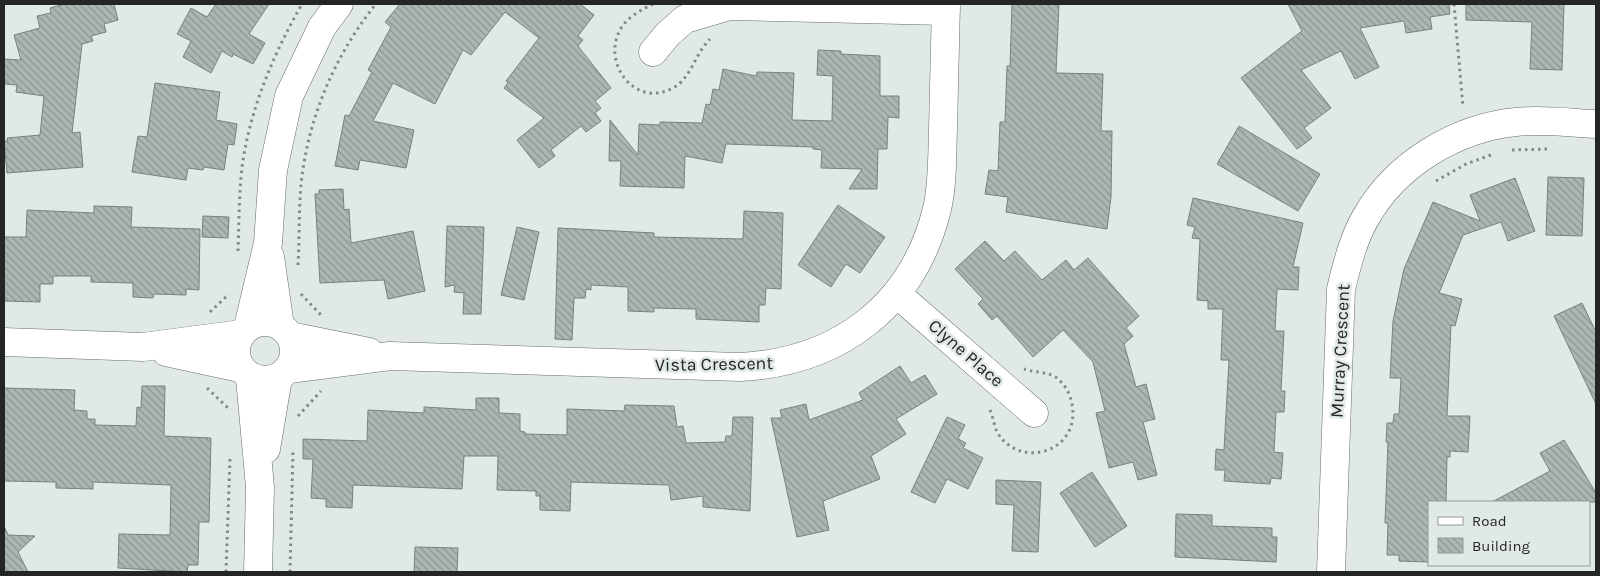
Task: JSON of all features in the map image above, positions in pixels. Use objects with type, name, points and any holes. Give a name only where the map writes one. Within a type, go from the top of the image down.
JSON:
[{"type":"street","points":[[258,572],[260,487],[245,373],[235,351],[244,331],[268,243],[274,170],[289,96],[322,27],[338,4]]},
{"type":"street","points":[[653,52],[668,34],[685,19],[729,6],[946,7]]},
{"type":"street","name":"Vista Crescent","points":[[285,331],[390,356],[719,367],[775,364],[819,352],[850,335],[897,294],[918,258],[937,208],[942,166],[946,7]]},
{"type":"street","name":"Murray Crescent","points":[[1331,572],[1341,290],[1348,260],[1366,218],[1384,192],[1405,170],[1450,141],[1479,129],[1517,122],[1596,124]]},
{"type":"street","points":[[260,487],[284,374],[295,353],[285,331],[268,243]]},
{"type":"street","name":"Clyne Place","points":[[897,294],[1034,413]]},
{"type":"street","points":[[4,342],[143,347],[244,331],[263,322],[285,331]]},
{"type":"street","points":[[143,347],[270,381],[284,374]]},
{"type":"street","name":"Vista Crescent","points":[[284,374],[390,356]]},
{"type":"path","points":[[298,271],[303,171],[315,117],[335,68],[356,30],[376,4]]},
{"type":"path","points":[[653,4],[627,21],[621,28],[615,45],[616,64],[619,71],[630,84],[637,88],[655,92],[671,89],[689,74],[699,51],[711,38]]},
{"type":"path","points":[[1454,4],[1464,107]]},
{"type":"path","points":[[1503,150],[1552,149]]},
{"type":"path","points":[[1430,184],[1466,164],[1494,154]]},
{"type":"path","points":[[298,290],[327,322]]},
{"type":"path","points":[[206,387],[231,412]]},
{"type":"path","points":[[294,420],[324,387]]},
{"type":"path","points":[[290,572],[293,449]]},
{"type":"path","points":[[226,572],[230,457]]},
{"type":"building","points":[[65,4],[114,4],[118,20],[104,24],[106,32],[91,36],[93,41],[82,44],[72,133],[80,132],[83,167],[7,173],[4,141],[8,141],[7,138],[40,135],[44,96],[16,92],[17,85],[4,84],[4,59],[21,60],[14,35],[40,28],[37,16],[51,13],[50,8]]},
{"type":"building","points":[[216,4],[269,4],[249,34],[265,43],[253,64],[233,54],[232,57],[222,51],[211,73],[183,57],[191,41],[177,34],[191,8],[207,17]]},
{"type":"building","points":[[400,4],[580,4],[594,15],[578,36],[583,40],[578,46],[611,88],[595,101],[601,108],[595,113],[601,121],[586,132],[581,126],[551,150],[555,156],[539,168],[517,140],[544,118],[504,88],[508,83],[506,81],[539,38],[505,12],[471,55],[463,50],[435,104],[393,83],[373,121],[414,130],[406,168],[360,160],[358,170],[335,166],[345,115],[349,116],[372,72],[368,70],[391,27],[385,22]]},
{"type":"building","points":[[1012,4],[1059,4],[1056,73],[1103,74],[1101,131],[1112,131],[1111,197],[1107,229],[1006,212],[1008,197],[985,194],[989,170],[998,171],[1000,122],[1005,122],[1007,66],[1010,66]]},
{"type":"building","points":[[1288,4],[1449,4],[1450,14],[1430,17],[1432,29],[1406,33],[1404,21],[1360,28],[1379,67],[1355,79],[1341,51],[1301,70],[1331,108],[1304,128],[1312,138],[1297,149],[1241,78],[1302,31]]},
{"type":"building","points":[[1466,4],[1564,4],[1562,70],[1530,69],[1532,22],[1466,20]]},
{"type":"building","points":[[818,50],[841,51],[841,54],[880,56],[880,96],[899,96],[899,118],[888,117],[887,149],[878,149],[877,189],[849,189],[862,169],[821,168],[822,150],[813,149],[813,147],[726,144],[722,163],[685,156],[684,188],[620,186],[621,161],[609,161],[610,120],[638,155],[639,124],[660,125],[660,122],[702,123],[706,104],[710,105],[713,89],[719,90],[723,69],[756,76],[757,72],[794,73],[792,120],[832,121],[833,76],[817,75]]},
{"type":"building","points":[[155,83],[220,92],[216,120],[237,124],[234,145],[228,144],[224,170],[204,167],[203,170],[188,168],[186,180],[132,172],[138,136],[147,137]]},
{"type":"building","points":[[1239,126],[1320,174],[1298,211],[1217,164]]},
{"type":"building","points":[[1548,177],[1584,178],[1582,236],[1546,235]]},
{"type":"building","points":[[1515,178],[1535,231],[1508,241],[1501,222],[1463,235],[1439,293],[1462,299],[1455,326],[1451,325],[1447,416],[1470,416],[1468,452],[1450,451],[1450,457],[1447,457],[1446,501],[1428,501],[1428,562],[1399,561],[1399,555],[1387,555],[1388,523],[1385,523],[1387,423],[1393,423],[1394,414],[1399,414],[1401,378],[1390,378],[1393,321],[1404,269],[1433,202],[1480,221],[1470,195]]},
{"type":"building","points":[[343,189],[344,210],[349,209],[351,243],[413,231],[425,291],[388,299],[384,280],[320,283],[315,194],[319,194],[319,190]]},
{"type":"building","points":[[1193,198],[1303,223],[1293,267],[1299,267],[1298,290],[1277,289],[1275,331],[1284,331],[1281,391],[1285,391],[1284,412],[1276,412],[1274,452],[1283,453],[1281,479],[1271,478],[1270,484],[1224,481],[1225,470],[1215,470],[1216,449],[1224,450],[1229,360],[1221,360],[1223,309],[1208,309],[1208,301],[1197,300],[1200,239],[1192,238],[1195,227],[1187,225]]},
{"type":"building","points":[[838,205],[885,237],[860,273],[846,264],[831,287],[798,265]]},
{"type":"building","points":[[94,206],[132,207],[131,227],[200,229],[199,290],[186,289],[186,295],[154,294],[153,298],[133,297],[133,283],[91,282],[91,276],[53,276],[53,284],[40,284],[40,302],[4,301],[4,237],[26,237],[27,210],[94,213]]},
{"type":"building","points":[[744,211],[783,213],[781,289],[766,288],[765,305],[759,305],[759,322],[696,319],[696,309],[654,308],[654,312],[628,311],[628,287],[591,285],[591,290],[586,289],[585,298],[574,298],[572,340],[555,339],[558,228],[654,233],[654,237],[743,239]]},
{"type":"building","points":[[203,216],[229,217],[228,238],[202,237]]},
{"type":"building","points":[[447,226],[484,227],[481,314],[463,314],[464,293],[454,292],[455,285],[445,287]]},
{"type":"building","points":[[517,227],[539,232],[524,300],[501,295]]},
{"type":"building","points":[[985,241],[1004,261],[1015,251],[1042,280],[1066,260],[1074,270],[1088,258],[1139,316],[1126,328],[1133,336],[1124,344],[1136,387],[1146,384],[1155,419],[1143,422],[1157,475],[1138,480],[1133,462],[1109,468],[1096,413],[1105,411],[1093,362],[1063,330],[1033,357],[997,316],[992,320],[978,304],[983,299],[955,269]]},
{"type":"building","points":[[1582,303],[1596,332],[1596,404],[1554,316]]},
{"type":"building","points":[[900,366],[911,383],[925,375],[937,394],[896,419],[906,434],[871,456],[880,479],[823,501],[829,530],[797,537],[771,418],[782,418],[780,410],[806,404],[809,420],[863,400],[859,393]]},
{"type":"building","points":[[142,386],[165,386],[164,436],[211,438],[209,522],[199,522],[198,565],[188,565],[187,572],[118,568],[119,534],[170,535],[171,485],[93,482],[93,489],[56,488],[56,482],[4,481],[4,388],[75,390],[74,410],[87,411],[87,419],[95,419],[95,425],[136,426],[137,407],[141,408]]},
{"type":"building","points":[[476,398],[499,398],[499,413],[520,414],[520,431],[525,432],[525,434],[567,435],[567,409],[624,411],[625,405],[674,406],[677,427],[683,426],[686,443],[725,442],[726,436],[732,436],[733,417],[753,417],[750,511],[703,507],[703,496],[671,500],[669,485],[571,482],[570,511],[540,510],[540,496],[536,496],[536,491],[497,490],[498,456],[464,456],[462,489],[353,485],[352,508],[326,507],[326,499],[311,498],[313,459],[303,459],[303,439],[367,441],[368,410],[424,413],[424,407],[476,410]]},
{"type":"building","points":[[947,417],[965,425],[958,439],[966,443],[963,448],[983,458],[968,489],[947,479],[935,503],[911,492]]},
{"type":"building","points":[[1564,440],[1596,493],[1596,502],[1494,501],[1550,471],[1540,453]]},
{"type":"building","points":[[1092,472],[1127,526],[1095,547],[1060,493]]},
{"type":"building","points":[[996,480],[1041,482],[1038,552],[1012,551],[1014,505],[996,504]]},
{"type":"building","points":[[1176,514],[1212,515],[1212,526],[1272,528],[1272,537],[1277,537],[1276,562],[1175,557]]},
{"type":"building","points":[[4,526],[8,535],[35,536],[18,552],[28,572],[4,572]]},
{"type":"building","points":[[415,547],[458,548],[457,572],[414,572]]}]
